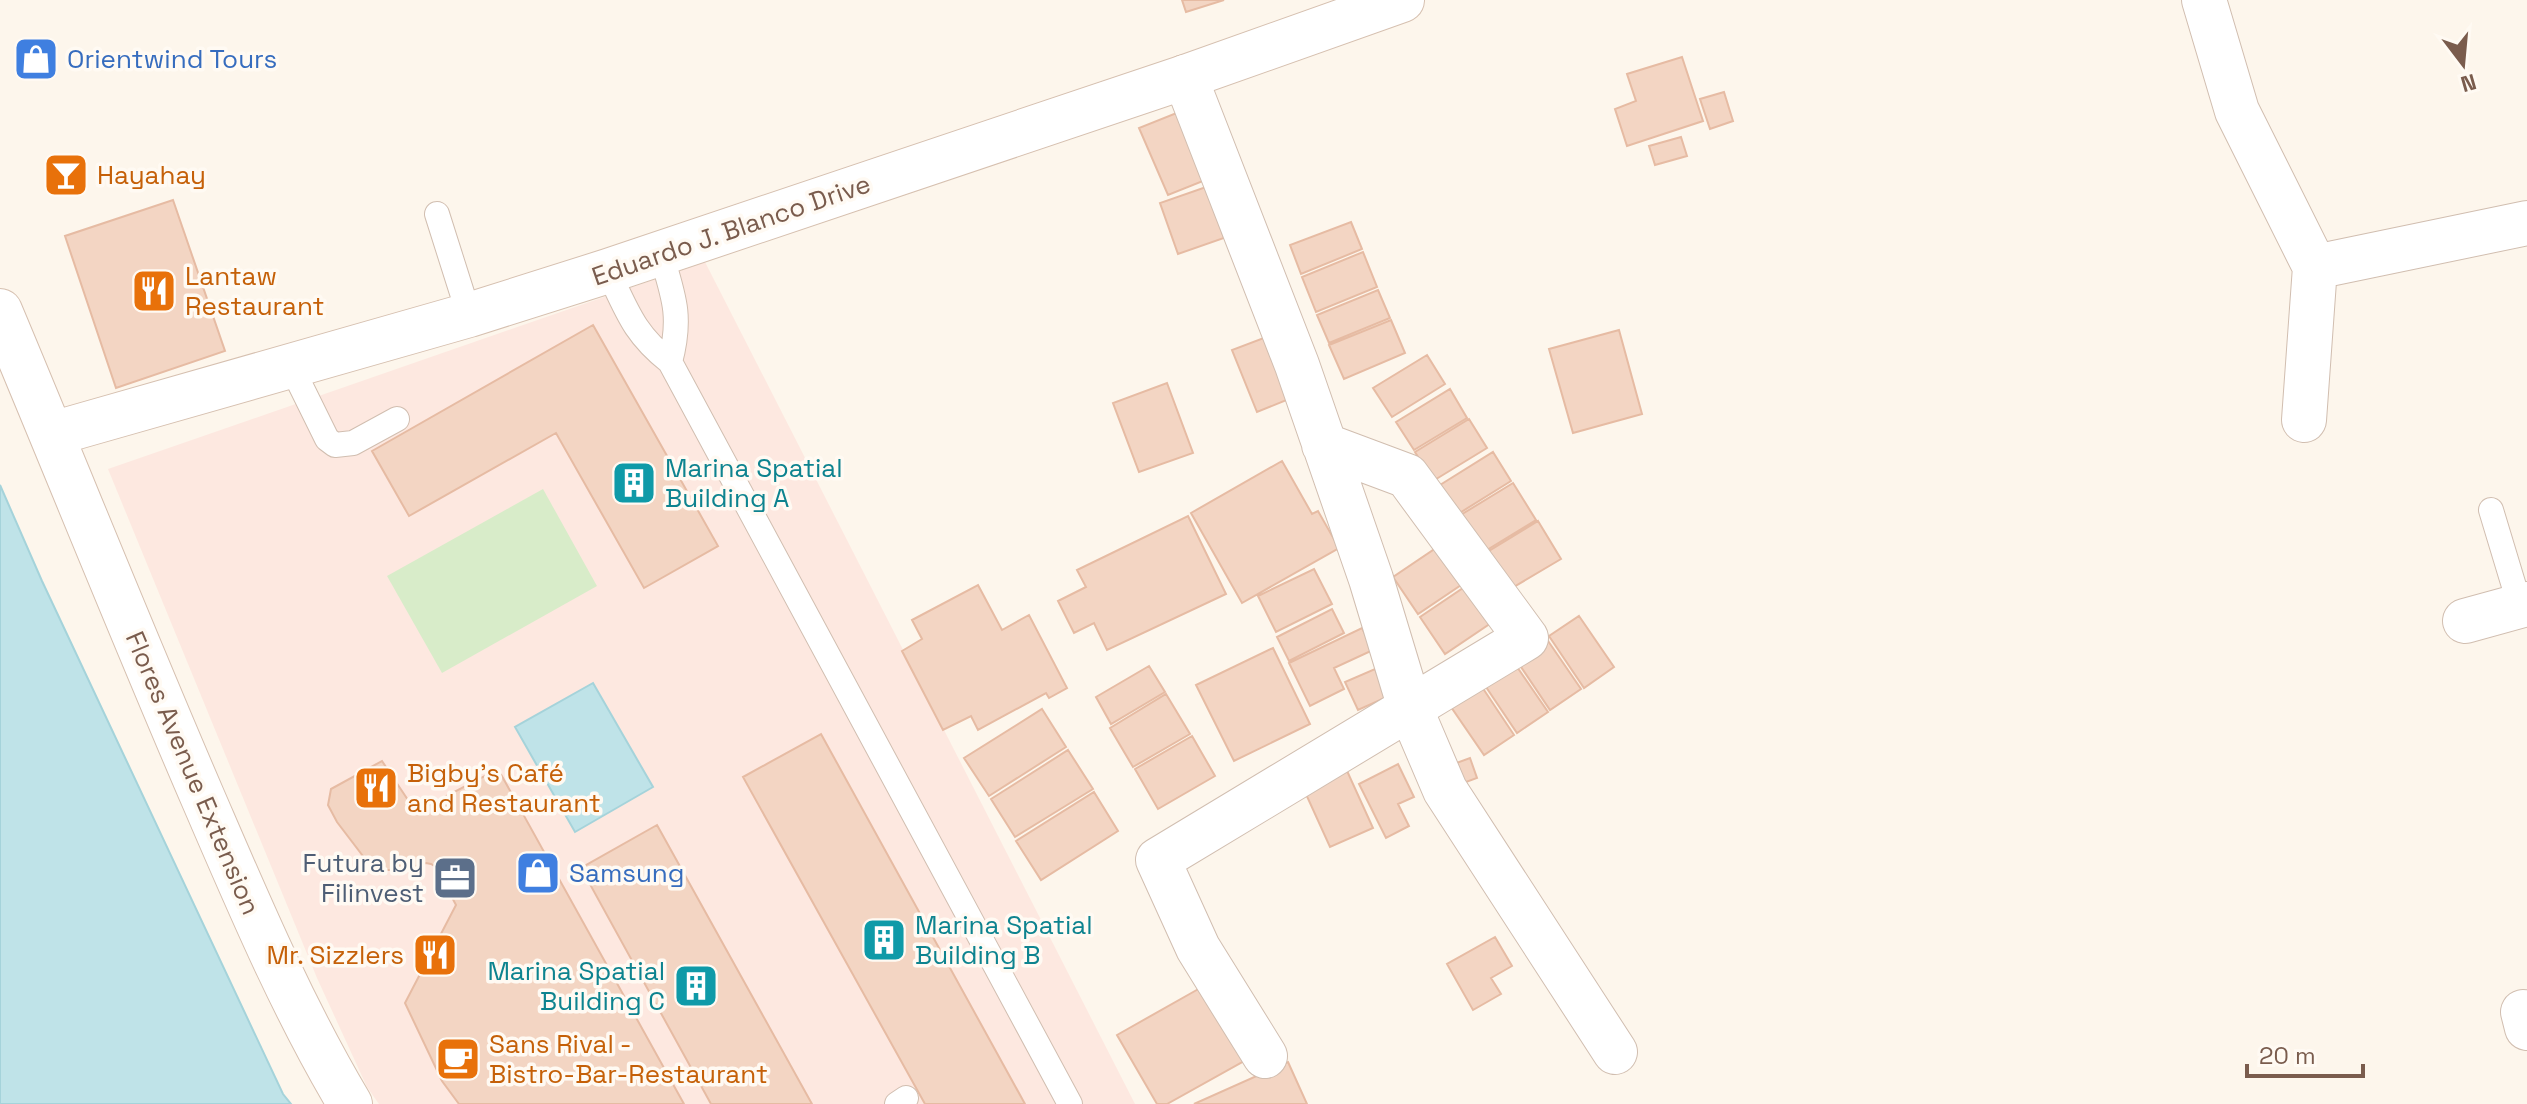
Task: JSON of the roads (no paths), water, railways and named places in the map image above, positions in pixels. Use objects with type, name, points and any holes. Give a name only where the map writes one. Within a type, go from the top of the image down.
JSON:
[{"type":"street","name":"Eduardo J. Blanco Drive","points":[[52,434],[469,315],[661,254],[1185,77],[1402,0]]},
{"type":"street","points":[[2204,0],[2237,111],[2315,267],[2304,420]]},
{"type":"street","points":[[1185,77],[1297,365],[1371,579],[1410,708],[1445,790],[1615,1052]]},
{"type":"street","points":[[2315,267],[2527,223]]},
{"type":"street","name":"Flores Avenue Extension","points":[[0,311],[139,650],[252,911],[324,1060],[350,1104]]},
{"type":"street","points":[[1265,1056],[1198,948],[1158,860],[1526,638],[1407,476],[1324,445]]},
{"type":"street","points":[[2465,621],[2524,605]]},
{"type":"lane","points":[[437,214],[469,315]]},
{"type":"lane","points":[[661,254],[676,304],[677,334],[670,362]]},
{"type":"lane","points":[[608,271],[630,319],[647,344],[670,362],[1070,1104]]},
{"type":"lane","points":[[291,366],[327,439],[335,445],[353,443],[397,419]]},
{"type":"lane","points":[[2491,510],[2524,605]]},
{"type":"water","points":[[0,485],[283,1094],[291,1104],[0,1104]]},
{"type":"water","points":[[593,683],[653,787],[575,832],[515,727]]},
{"type":"place","name":"Orientwind Tours","points":[[36,59]]},
{"type":"place","name":"Hayahay","points":[[66,175]]},
{"type":"place","name":"Lantaw Restaurant","points":[[154,291]]},
{"type":"place","name":"Marina Spatial Building A","points":[[634,483]]},
{"type":"place","name":"Bigby's Café and Restaurant","points":[[376,788]]},
{"type":"place","name":"Samsung","points":[[538,873]]},
{"type":"place","name":"Futura by Filinvest","points":[[455,878]]},
{"type":"place","name":"Marina Spatial Building B","points":[[884,940]]},
{"type":"place","name":"Mr. Sizzlers","points":[[435,955]]},
{"type":"place","name":"Marina Spatial Building C","points":[[696,986]]},
{"type":"place","name":"Sans Rival - Bistro-Bar-Restaurant","points":[[458,1059]]}]
